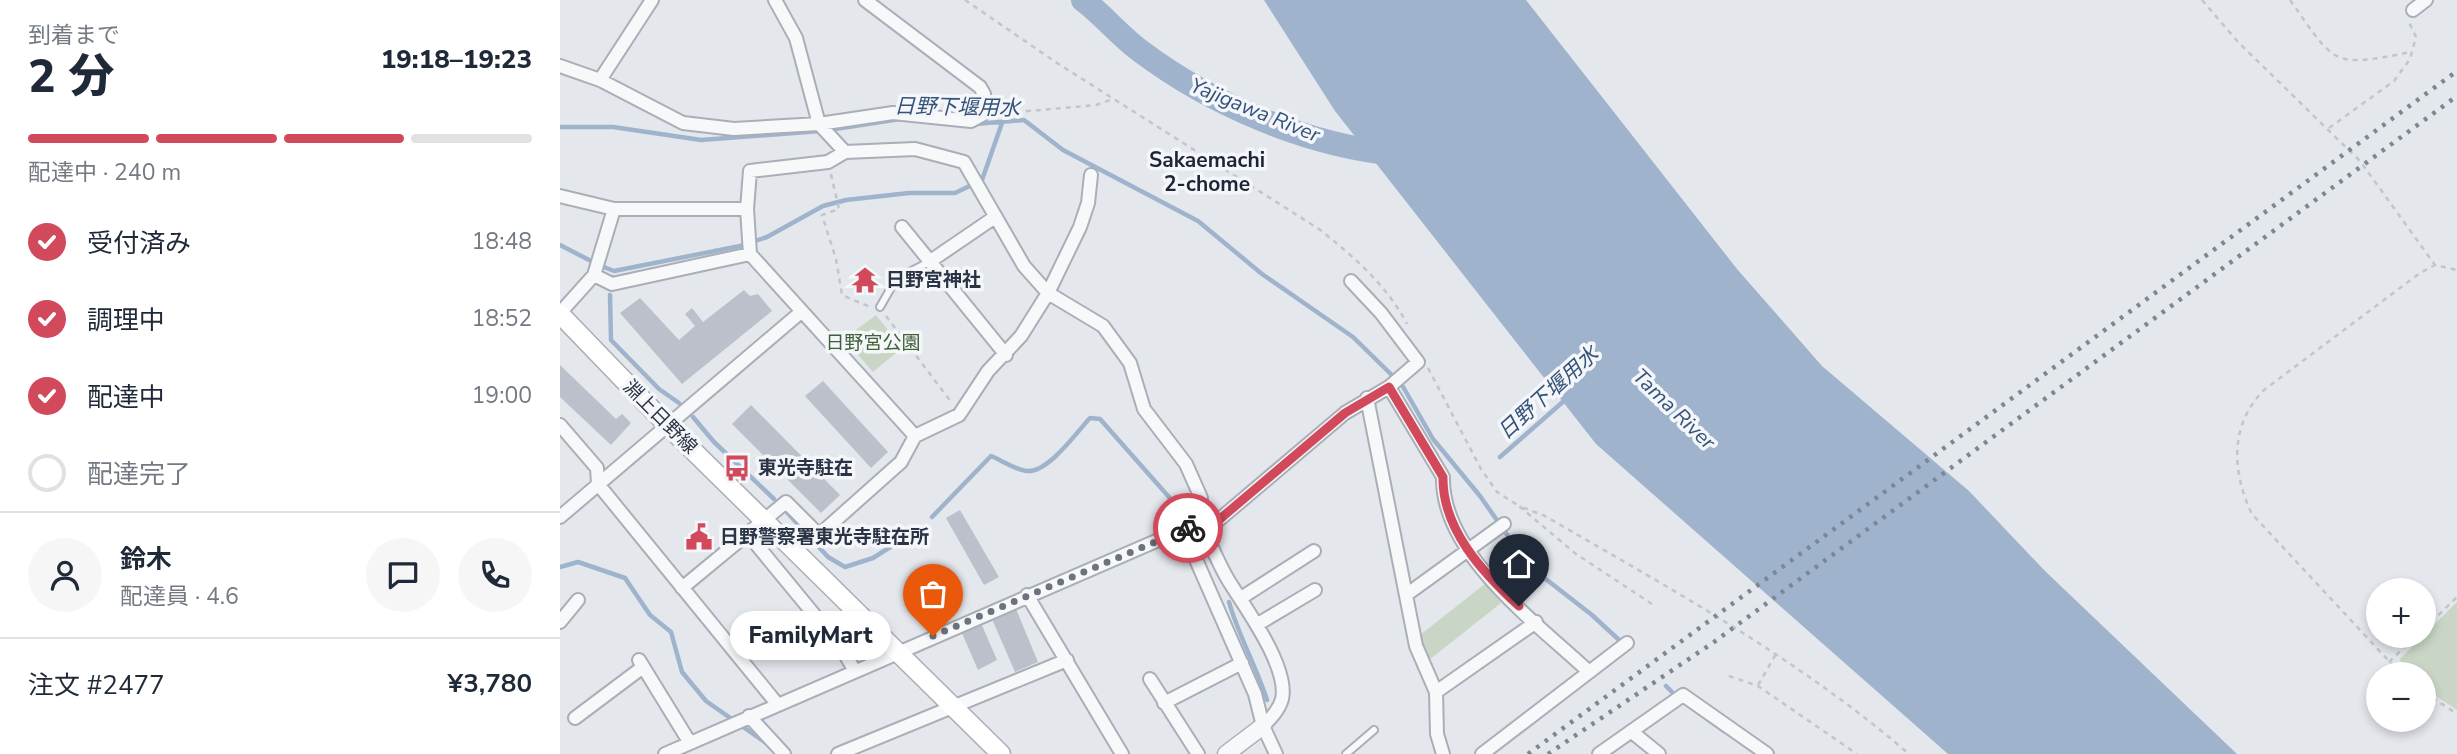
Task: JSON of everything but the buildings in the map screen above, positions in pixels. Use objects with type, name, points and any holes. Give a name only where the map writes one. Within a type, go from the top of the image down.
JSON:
[{"type":"main road","name":"淵上日野線","points":[[560,314],[666,424],[1001,754]]},
{"type":"street","points":[[600,80],[652,0]]},
{"type":"street","points":[[775,0],[796,38],[820,126],[843,150]]},
{"type":"street","points":[[560,66],[600,80],[682,123],[734,129],[820,126],[893,113],[971,121],[982,115],[984,94],[980,87],[865,0]]},
{"type":"street","points":[[2413,10],[2427,0]]},
{"type":"street","points":[[915,436],[801,312],[749,246],[747,209],[750,170],[828,162],[843,150],[915,149],[964,162],[1024,266],[1048,293],[1103,326],[1130,363],[1144,409],[1186,464],[1201,498],[1200,522],[1231,585],[1267,640],[1283,697],[1274,715],[1226,754]]},
{"type":"street","points":[[682,588],[786,502],[819,536],[901,462],[915,436],[959,415],[988,371],[1006,355],[1048,293],[1080,227],[1088,203],[1091,175]]},
{"type":"street","points":[[560,196],[614,209],[747,209]]},
{"type":"street","points":[[560,314],[594,275],[614,209]]},
{"type":"street","points":[[932,260],[995,217]]},
{"type":"street","points":[[902,227],[932,260],[1006,355]]},
{"type":"street","points":[[594,275],[612,284],[749,246]]},
{"type":"street","points":[[665,754],[1200,522],[1214,524],[1314,438],[1367,398],[1395,382],[1418,362],[1381,313],[1351,281]]},
{"type":"street","points":[[560,517],[666,424],[801,312]]},
{"type":"street","points":[[1395,382],[1443,477],[1442,491],[1466,550],[1484,574],[1589,673]]},
{"type":"street","points":[[1367,398],[1416,646],[1436,692],[1437,734],[1443,754]]},
{"type":"street","points":[[560,425],[597,468],[598,484],[778,705]]},
{"type":"street","points":[[1406,595],[1500,527]]},
{"type":"street","points":[[1182,530],[1242,663],[1255,694],[1263,726],[1276,754]]},
{"type":"street","points":[[747,533],[840,646],[855,671]]},
{"type":"street","points":[[1241,598],[1314,551]]},
{"type":"street","points":[[1258,624],[1315,590]]},
{"type":"street","points":[[1027,595],[1122,754]]},
{"type":"street","points":[[560,622],[578,600]]},
{"type":"street","points":[[1436,692],[1536,622]]},
{"type":"street","points":[[1482,754],[1627,643]]},
{"type":"street","points":[[838,754],[869,749],[952,706],[1067,660]]},
{"type":"street","points":[[1164,703],[1242,663]]},
{"type":"street","points":[[575,718],[641,664],[690,743]]},
{"type":"street","points":[[1150,680],[1198,754]]},
{"type":"street","points":[[1599,754],[1683,695],[1767,754]]},
{"type":"street","points":[[741,719],[784,754]]},
{"type":"street","points":[[1632,732],[1659,754]]},
{"type":"lane","points":[[880,307],[896,279],[932,260]]},
{"type":"lane","points":[[1346,754],[1374,730]]},
{"type":"path","points":[[965,0],[1113,99],[1290,210],[1348,251],[1381,284],[1409,329]]},
{"type":"path","points":[[2202,0],[2238,42],[2360,161],[2435,265]]},
{"type":"path","points":[[2290,0],[2325,48],[2337,59],[2352,62],[2413,52]]},
{"type":"path","points":[[2329,128],[2394,81],[2404,70],[2417,37],[2405,16],[2413,10]]},
{"type":"path","points":[[982,115],[1096,105],[1113,99]]},
{"type":"path","points":[[828,162],[839,208],[822,215],[836,259],[842,295],[865,306],[880,307],[959,415]]},
{"type":"path","points":[[2404,648],[2389,662],[2252,514],[2241,491],[2236,450],[2252,402],[2264,390],[2420,273],[2435,265],[2457,270]]},
{"type":"path","points":[[1424,360],[1481,469],[1497,492],[1520,506],[1576,554],[1652,604]]},
{"type":"path","points":[[1520,506],[1545,516],[1668,586],[1776,654],[1873,723],[1909,754]]},
{"type":"path","points":[[2436,617],[2457,597]]},
{"type":"path","points":[[1758,686],[1776,654]]},
{"type":"path","points":[[1729,676],[1758,686],[1857,754]]},
{"type":"path","points":[[2436,700],[2457,714]]},
{"type":"green space","name":"日野宮公園","points":[[876,315],[902,348],[873,372],[844,339]]},
{"type":"green space","points":[[1486,583],[1501,603],[1429,660],[1420,635]]},
{"type":"green space","points":[[2457,602],[2457,710],[2436,696],[2436,662],[2400,662],[2411,648],[2436,648],[2436,623]]},
{"type":"water","name":"Tama River","points":[[1264,0],[1526,0],[1737,269],[1822,366],[1969,491],[2045,571],[2237,754],[1948,754],[1596,444],[1335,111]]},
{"type":"waterway","name":"Yajigawa River","points":[[1083,0],[1139,50],[1167,70],[1229,105],[1294,132],[1328,142],[1396,154]]},
{"type":"waterway","name":"日野下堰用水","points":[[829,130],[900,119]]},
{"type":"waterway","name":"日野下堰用水","points":[[975,124],[1024,120],[1063,150],[1198,221],[1262,274],[1353,337],[1402,385],[1433,439],[1480,496],[1529,566],[1618,639]]},
{"type":"waterway","points":[[604,267],[614,271],[740,246],[767,237],[823,206],[846,200],[909,193],[955,193],[982,180],[1002,123]]},
{"type":"waterway","name":"日野下堰用水","points":[[560,127],[613,127],[701,140],[820,131]]},
{"type":"waterway","points":[[560,245],[593,262]]},
{"type":"waterway","points":[[610,295],[611,340],[659,389],[679,403]]},
{"type":"waterway","name":"日野下堰用水","points":[[1500,457],[1565,400]]},
{"type":"waterway","points":[[693,417],[714,442],[774,499]]},
{"type":"waterway","points":[[932,517],[991,456],[1018,469],[1035,470],[1061,451],[1090,418],[1100,419],[1184,514]]},
{"type":"waterway","points":[[784,509],[828,557],[845,567],[873,558],[917,530]]},
{"type":"waterway","points":[[560,567],[578,562],[625,578],[650,615],[671,632],[682,672],[706,701],[766,743]]},
{"type":"waterway","points":[[1229,602],[1267,700]]},
{"type":"waterway","points":[[1666,686],[1672,692]]},
{"type":"waterway","points":[[1685,703],[1724,731]]},
{"type":"railway","points":[[1528,754],[2457,71]]},
{"type":"railway","points":[[1548,754],[1714,642],[2457,96]]},
{"type":"way so far","points":[[933,636],[1188,528]]},
{"type":"place","name":"日野宮神社","points":[[865,280]]},
{"type":"place","name":"東光寺駐在","points":[[737,468]]},
{"type":"place","name":"日野警察署東光寺駐在所","points":[[699,537]]},
{"type":"place","name":"FamilyMart","points":[[933,636]]},
{"type":"district","name":"Sakaemachi 2-chome","points":[[1207,172]]},
{"type":"route","points":[[1188,528],[1200,522],[1214,524],[1345,413],[1389,387],[1443,477],[1442,491],[1466,550],[1484,574],[1519,606]]}]
